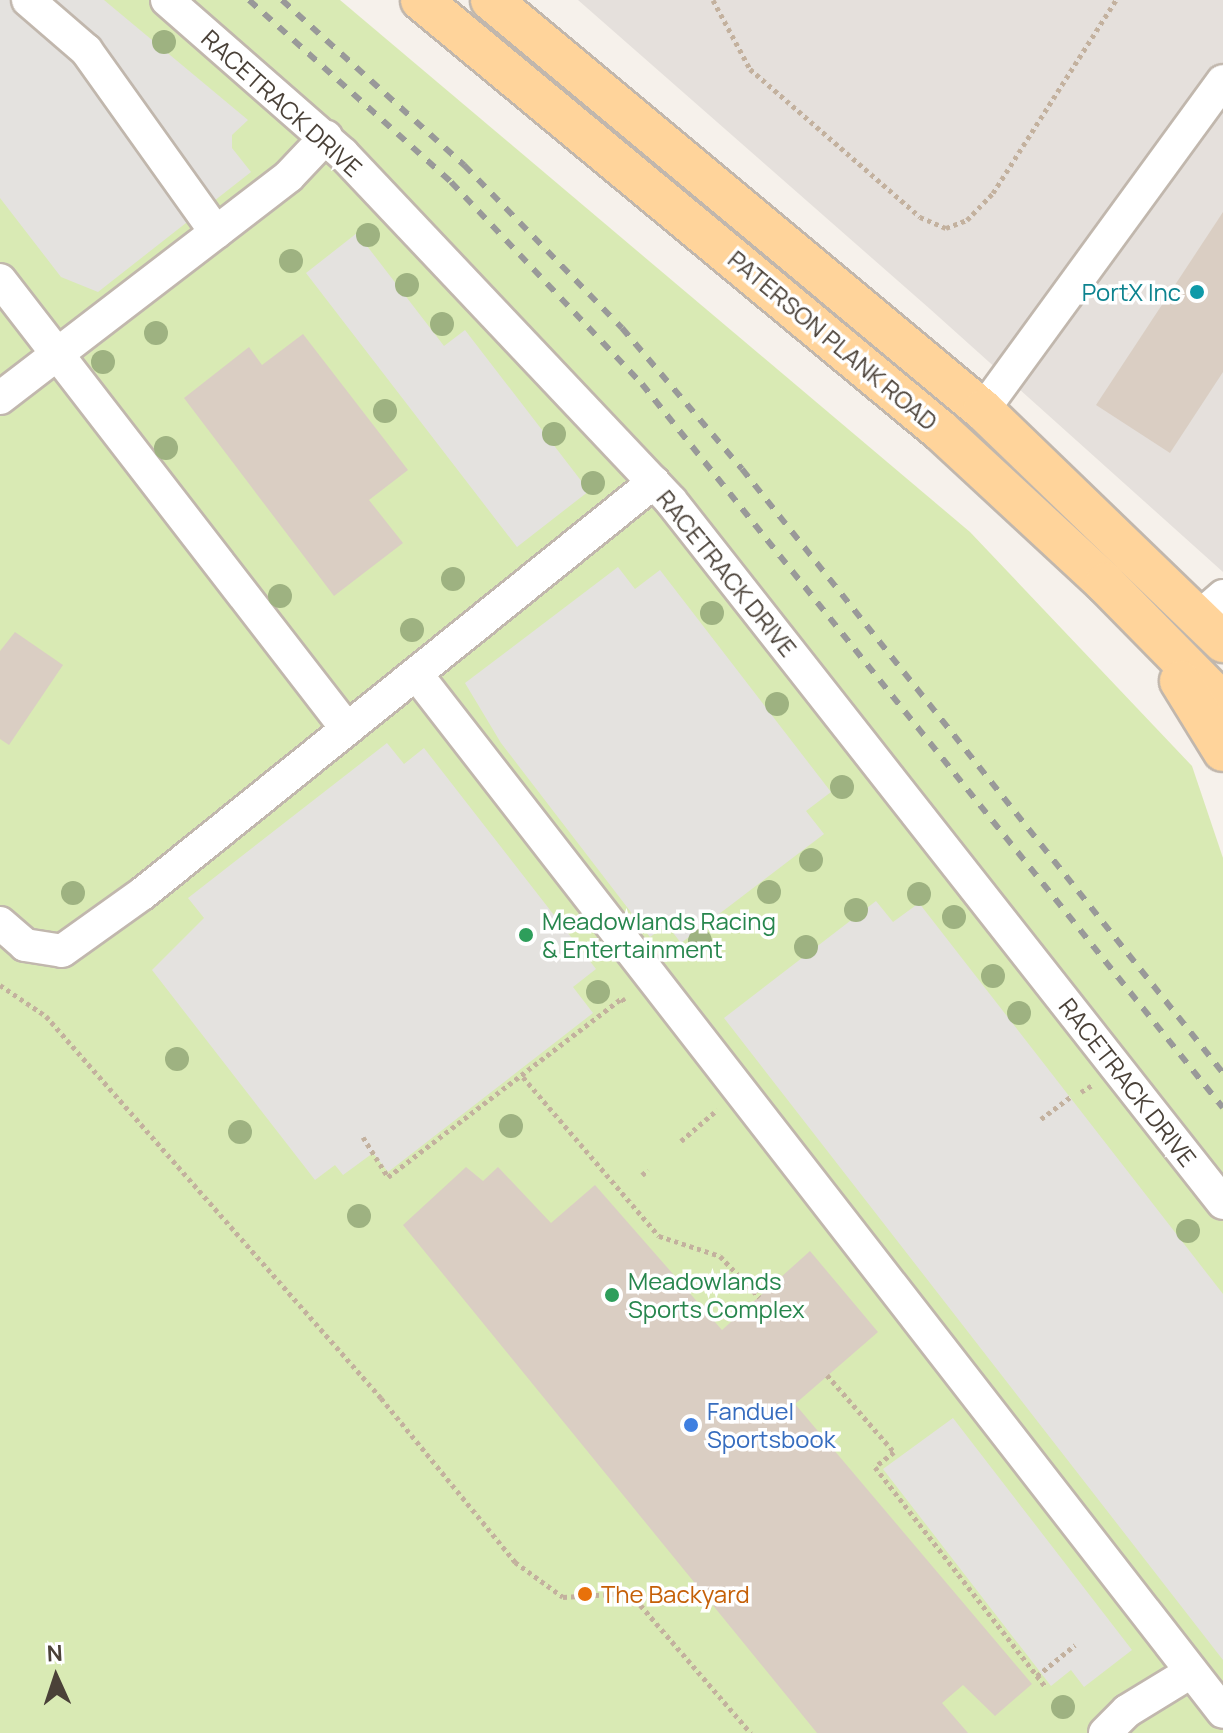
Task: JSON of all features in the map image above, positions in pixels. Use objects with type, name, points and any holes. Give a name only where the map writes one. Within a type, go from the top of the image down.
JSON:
[{"type":"main road","name":"PATERSON PLANK ROAD","points":[[421,0],[899,394],[1144,623],[1223,703]]},
{"type":"main road","name":"PATERSON PLANK ROAD","points":[[491,0],[983,410],[1215,618]]},
{"type":"main road","points":[[1144,623],[1223,751]]},
{"type":"street","points":[[28,0],[86,50],[216,232]]},
{"type":"street","name":"RACETRACK DRIVE","points":[[167,0],[326,137],[654,482],[1223,1203]]},
{"type":"street","points":[[983,410],[1223,81]]},
{"type":"street","points":[[0,398],[289,176],[326,137]]},
{"type":"street","points":[[0,280],[59,352],[347,729]]},
{"type":"street","points":[[0,923],[12,946],[62,951],[417,675],[654,482]]},
{"type":"street","points":[[417,675],[1223,1712]]},
{"type":"street","points":[[1105,1733],[1127,1711],[1191,1672]]},
{"type":"path","points":[[713,0],[750,69],[920,217],[946,228],[967,220],[993,193],[1116,0]]},
{"type":"path","points":[[0,985],[46,1016],[381,1398],[515,1562],[563,1597],[630,1593],[751,1733]]},
{"type":"path","points":[[363,1137],[388,1177],[523,1077],[622,998],[626,1004]]},
{"type":"path","points":[[523,1077],[624,1191],[659,1236],[720,1256],[759,1297]]},
{"type":"path","points":[[1041,1119],[1071,1096]]},
{"type":"path","points":[[681,1141],[716,1110]]},
{"type":"path","points":[[642,1175],[648,1170]]},
{"type":"path","points":[[827,1375],[894,1452],[875,1467],[1045,1686]]},
{"type":"path","points":[[1037,1676],[1075,1645]]},
{"type":"shaded area","points":[[0,0],[104,0],[248,120],[232,135],[232,148],[251,172],[98,292],[61,277],[0,198]]},
{"type":"shaded area","points":[[578,0],[1223,0],[1223,572],[930,309]]},
{"type":"shaded area","points":[[357,233],[444,346],[465,330],[589,491],[517,547],[306,273]]},
{"type":"shaded area","points":[[618,567],[635,589],[660,570],[831,792],[806,811],[824,834],[681,943],[667,925],[650,937],[501,743],[465,683]]},
{"type":"shaded area","points":[[387,743],[404,764],[424,748],[596,969],[573,987],[593,1013],[388,1172],[373,1153],[343,1175],[335,1165],[315,1180],[152,970],[204,918],[188,898]]},
{"type":"shaded area","points":[[876,901],[893,922],[919,903],[1223,1294],[1223,1660],[724,1018]]},
{"type":"shaded area","points":[[953,1418],[1132,1650],[1084,1687],[1071,1670],[1051,1686],[883,1469]]},
{"type":"green space","name":"Meadowlands Sports Complex","points":[[0,0],[340,0],[970,532],[1192,766],[1223,858],[1223,1733],[0,1733]]},
{"type":"building","name":"PortX Inc","points":[[1223,212],[1223,372],[1170,453],[1096,405]]},
{"type":"building","points":[[303,334],[408,470],[369,500],[403,543],[334,596],[184,398],[249,347],[262,365]]},
{"type":"building","points":[[15,632],[63,665],[9,745],[0,739],[0,651]]},
{"type":"building","points":[[466,1167],[483,1181],[498,1167],[551,1223],[595,1185],[722,1330],[810,1251],[878,1332],[795,1404],[1032,1684],[995,1716],[963,1685],[942,1703],[968,1733],[817,1733],[403,1225]]},
{"type":"railway","points":[[249,0],[451,182],[642,384],[1223,1108]]},
{"type":"railway","points":[[282,0],[464,165],[622,328],[742,469],[1223,1073]]},
{"type":"place","name":"PortX Inc","points":[[1197,292]]},
{"type":"place","name":"Meadowlands Racing & Entertainment","points":[[526,935]]},
{"type":"place","name":"Meadowlands Sports Complex","points":[[612,1295]]},
{"type":"place","name":"Fanduel Sportsbook","points":[[691,1425]]},
{"type":"place","name":"The Backyard","points":[[585,1594]]}]
